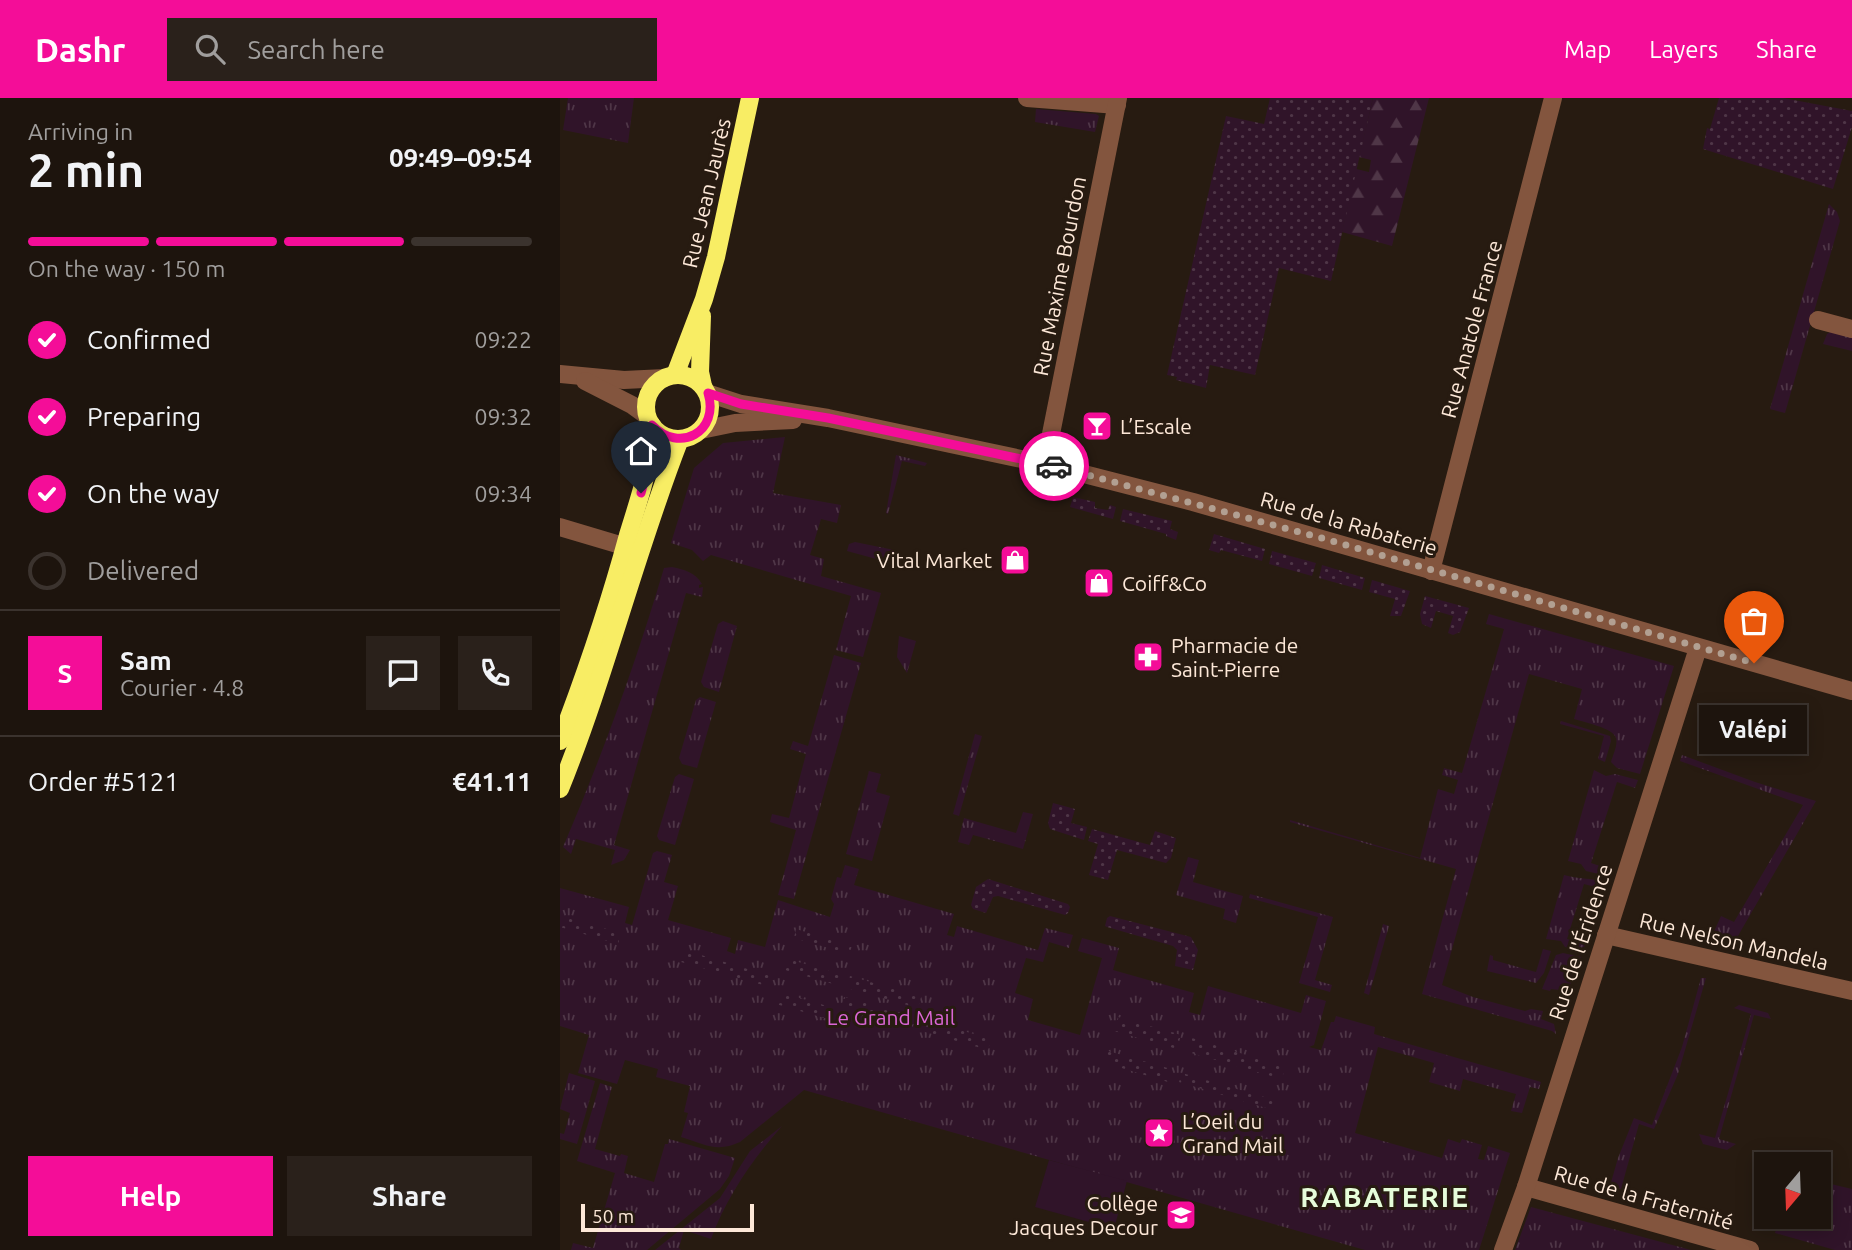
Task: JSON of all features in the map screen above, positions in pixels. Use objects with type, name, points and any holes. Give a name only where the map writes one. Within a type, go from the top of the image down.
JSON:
[{"type":"main road","name":"Rue Jean Jaurès","points":[[704,299],[724,222],[750,98]]},
{"type":"main road","points":[[670,376],[704,299]]},
{"type":"main road","points":[[650,420],[659,433],[680,439],[691,437],[701,430],[709,417],[711,409],[699,372],[704,299]]},
{"type":"main road","points":[[560,789],[566,755],[603,671],[633,549],[648,466],[650,420],[646,404],[649,393],[656,384],[670,376],[685,376],[705,390]]},
{"type":"main road","points":[[560,741],[633,549],[680,439]]},
{"type":"street","points":[[1027,98],[1118,102]]},
{"type":"street","name":"Rue Anatole France","points":[[1431,571],[1553,98]]},
{"type":"street","name":"Rue Maxime Bourdon","points":[[1045,464],[1118,102]]},
{"type":"street","points":[[1818,320],[1852,330]]},
{"type":"street","points":[[568,375],[644,380],[670,376]]},
{"type":"street","points":[[568,375],[632,405],[650,420]]},
{"type":"street","name":"Rue de la Rabaterie","points":[[705,390],[741,404],[828,418],[1045,464],[1203,505],[1852,691]]},
{"type":"street","name":"Rue de la Rabaterie","points":[[701,430],[735,423],[828,418]]},
{"type":"street","points":[[560,527],[633,549]]},
{"type":"street","name":"Rue de l'Éridence","points":[[1503,1250],[1527,1187],[1698,648]]},
{"type":"street","name":"Rue Nelson Mandela","points":[[1606,934],[1852,991]]},
{"type":"street","name":"Rue de la Fraternité","points":[[1527,1187],[1750,1250]]},
{"type":"green space","points":[[568,98],[634,98],[628,143],[563,130]]},
{"type":"green space","points":[[1270,98],[1373,98],[1331,281],[1279,268],[1255,375],[1210,365],[1206,388],[1176,380],[1177,377],[1167,375],[1226,116],[1264,124]]},
{"type":"green space","points":[[1373,98],[1429,98],[1392,246],[1342,232],[1356,169],[1369,172],[1371,160],[1359,157]]},
{"type":"green space","points":[[1719,98],[1783,98],[1852,111],[1852,127],[1833,189],[1703,149],[1707,128],[1710,129]]},
{"type":"green space","points":[[1036,109],[1099,116],[1095,132],[1035,122]]},
{"type":"green space","points":[[1829,204],[1837,212],[1840,221],[1785,413],[1770,409]]},
{"type":"green space","points":[[1832,331],[1852,333],[1852,351],[1823,344],[1827,334]]},
{"type":"green space","points":[[785,437],[773,493],[841,505],[837,523],[821,519],[810,555],[824,559],[821,576],[881,593],[863,657],[836,650],[851,596],[711,555],[703,561],[692,550],[671,543],[694,468],[723,443]]},
{"type":"green space","points":[[896,455],[927,463],[925,466],[902,461],[888,514],[886,513]]},
{"type":"green space","points":[[1073,497],[1095,502],[1095,508],[1108,510],[1110,505],[1116,507],[1113,519],[1070,507]]},
{"type":"green space","points":[[1123,509],[1172,521],[1170,529],[1178,532],[1176,540],[1166,534],[1120,521]]},
{"type":"green space","points":[[1214,534],[1265,549],[1262,561],[1221,550],[1219,553],[1209,550]]},
{"type":"green space","points":[[855,542],[894,550],[891,563],[847,551],[849,544]]},
{"type":"green space","points":[[1272,551],[1316,563],[1312,576],[1269,564]]},
{"type":"green space","points":[[1322,565],[1365,578],[1362,590],[1319,578]]},
{"type":"green space","points":[[672,567],[696,577],[702,584],[699,588],[703,587],[702,597],[686,593],[614,845],[630,850],[624,860],[611,865],[615,850],[576,839],[571,854],[563,847],[618,709],[664,568]]},
{"type":"green space","points":[[1372,580],[1410,591],[1401,616],[1390,616],[1395,599],[1369,592]]},
{"type":"green space","points":[[1425,596],[1469,608],[1460,632],[1453,635],[1448,633],[1453,616],[1436,611],[1431,628],[1422,624],[1420,614]]},
{"type":"green space","points":[[1489,614],[1674,666],[1640,774],[1617,768],[1611,762],[1616,744],[1614,734],[1604,728],[1574,719],[1582,689],[1529,674],[1442,985],[1473,997],[1525,1011],[1543,1011],[1541,1019],[1554,1024],[1556,1034],[1422,994],[1456,869],[1290,822],[1420,858],[1438,789],[1454,794],[1458,780],[1442,775],[1444,768],[1462,773],[1504,629],[1486,624]]},
{"type":"green space","points":[[723,621],[737,626],[719,692],[704,687],[701,682],[718,624]]},
{"type":"green space","points":[[899,636],[916,641],[907,673],[897,657]]},
{"type":"green space","points":[[834,655],[861,663],[794,899],[778,895],[796,830],[770,822],[772,814],[789,818],[806,754],[790,749],[793,741],[808,746]]},
{"type":"green space","points":[[700,697],[716,702],[697,768],[682,764],[679,758],[696,700]]},
{"type":"green space","points":[[1561,721],[1610,736],[1605,762],[1598,759],[1604,736],[1560,724]]},
{"type":"green space","points":[[975,734],[982,736],[959,816],[953,814]]},
{"type":"green space","points":[[1682,755],[1816,801],[1735,941],[1712,936],[1721,916],[1734,922],[1803,805],[1680,761]]},
{"type":"green space","points":[[1594,770],[1606,776],[1615,774],[1638,780],[1635,788],[1617,782],[1591,863],[1609,869],[1607,876],[1586,871],[1581,864],[1568,861]]},
{"type":"green space","points":[[869,771],[881,774],[876,792],[890,796],[872,861],[846,854]]},
{"type":"green space","points":[[679,774],[694,779],[675,845],[659,840],[657,836],[675,777]]},
{"type":"green space","points":[[1053,803],[1075,809],[1071,823],[1087,827],[1084,840],[1050,829],[1048,823]]},
{"type":"green space","points":[[1023,812],[1033,814],[1023,849],[973,835],[969,845],[958,842],[964,818],[1016,833]]},
{"type":"green space","points":[[1092,829],[1150,845],[1155,831],[1176,838],[1171,858],[1166,863],[1117,850],[1108,880],[1089,875],[1098,844],[1088,841]]},
{"type":"green space","name":"Le Grand Mail","points":[[657,851],[672,855],[664,882],[678,886],[668,920],[731,938],[727,951],[735,954],[738,940],[765,947],[778,900],[830,917],[834,904],[831,899],[837,877],[841,878],[845,865],[859,869],[854,885],[954,914],[947,935],[954,937],[957,926],[1038,950],[1045,928],[1073,935],[1069,948],[1049,942],[1043,962],[1026,958],[1015,993],[1033,999],[1028,1020],[1080,1035],[1102,958],[1078,951],[1082,938],[1119,948],[1113,970],[1194,993],[1189,1012],[1200,1015],[1208,986],[1301,1013],[1306,995],[1326,1001],[1314,1045],[1309,1047],[1321,1050],[1331,1022],[1334,1022],[1336,1016],[1375,1027],[1374,1034],[1541,1082],[1539,1089],[1530,1087],[1522,1113],[1511,1111],[1516,1094],[1463,1079],[1460,1091],[1429,1082],[1434,1063],[1378,1047],[1355,1133],[1442,1158],[1448,1139],[1460,1143],[1462,1139],[1482,1145],[1478,1159],[1484,1160],[1488,1146],[1510,1153],[1479,1250],[1365,1250],[804,1090],[740,1142],[717,1147],[681,1137],[688,1113],[684,1112],[690,1086],[656,1077],[658,1069],[625,1060],[617,1084],[578,1073],[589,1035],[560,1026],[560,888],[629,907],[625,923],[632,925],[653,853]]},
{"type":"green space","points":[[1188,857],[1199,860],[1193,882],[1243,896],[1236,923],[1223,919],[1225,909],[1176,895]]},
{"type":"green space","points":[[1564,875],[1605,882],[1603,889],[1584,884],[1567,939],[1585,944],[1583,952],[1565,947],[1561,941],[1546,939]]},
{"type":"green space","points":[[988,879],[1068,904],[1068,913],[1065,915],[998,896],[993,897],[986,913],[973,909],[971,905],[976,887]]},
{"type":"green space","points":[[1250,894],[1333,917],[1315,980],[1332,985],[1330,992],[1299,983],[1318,917],[1249,898]]},
{"type":"green space","points":[[560,916],[621,933],[618,944],[560,927]]},
{"type":"green space","points":[[1110,916],[1191,937],[1198,950],[1193,970],[1175,966],[1177,950],[1173,946],[1105,926]]},
{"type":"green space","points":[[1383,924],[1389,926],[1369,995],[1364,993]]},
{"type":"green space","points":[[796,929],[852,946],[849,954],[794,938]]},
{"type":"green space","points":[[1543,949],[1551,951],[1544,973],[1536,983],[1487,971],[1490,955],[1493,960],[1536,972]]},
{"type":"green space","points":[[684,950],[728,963],[724,974],[681,962]]},
{"type":"green space","points":[[1563,953],[1581,957],[1572,981],[1569,986],[1558,990],[1542,989],[1556,955]]},
{"type":"green space","points":[[788,959],[843,975],[840,986],[785,970]]},
{"type":"green space","points":[[730,964],[773,976],[770,987],[727,975]]},
{"type":"green space","points":[[850,976],[921,997],[918,1008],[847,988]]},
{"type":"green space","points":[[1701,978],[1706,978],[1678,1074],[1654,1129],[1639,1124],[1621,1189],[1610,1186],[1634,1118],[1652,1125],[1682,1047]]},
{"type":"green space","points":[[779,992],[834,1008],[831,1020],[776,1004]]},
{"type":"green space","points":[[844,997],[916,1017],[912,1029],[841,1008]]},
{"type":"green space","points":[[1739,1005],[1768,1013],[1771,1019],[1754,1015],[1719,1139],[1736,1144],[1727,1150],[1703,1144],[1699,1134],[1715,1138],[1751,1014],[1734,1008]]},
{"type":"green space","points":[[1118,1017],[1181,1035],[1177,1049],[1114,1031]]},
{"type":"green space","points":[[922,1019],[991,1039],[988,1050],[918,1030]]},
{"type":"green space","points":[[1192,1038],[1285,1067],[1282,1079],[1188,1052]]},
{"type":"green space","points":[[1108,1051],[1171,1069],[1168,1082],[1105,1063]]},
{"type":"green space","points":[[569,1073],[595,1081],[577,1144],[560,1139],[560,1133],[564,1134],[570,1113],[560,1109]]},
{"type":"green space","points":[[1182,1073],[1275,1100],[1273,1110],[1179,1082]]},
{"type":"green space","points":[[600,1083],[612,1087],[595,1149],[628,1156],[624,1173],[654,1182],[665,1144],[668,1144],[669,1139],[735,1158],[729,1176],[720,1189],[647,1250],[571,1250],[573,1243],[593,1248],[615,1173],[577,1161]]},
{"type":"green space","points":[[782,1126],[741,1179],[711,1239],[684,1230],[679,1248],[681,1250],[655,1250],[720,1198],[750,1151]]},
{"type":"green space","points":[[1049,1160],[1127,1181],[1114,1229],[1035,1207]]},
{"type":"green space","points":[[1831,1184],[1852,1189],[1852,1250],[1835,1250],[1775,1233],[1776,1229],[1831,1229]]},
{"type":"green space","points":[[1531,1207],[1691,1250],[1515,1250]]},
{"type":"way so far","points":[[1054,466],[1318,537],[1754,663]]},
{"type":"place","name":"L’Escale","points":[[1097,426]]},
{"type":"place","name":"Vital Market","points":[[1015,560]]},
{"type":"place","name":"Coiff&Co","points":[[1099,583]]},
{"type":"place","name":"Pharmacie de Saint-Pierre","points":[[1148,657]]},
{"type":"place","name":"Valépi","points":[[1754,663]]},
{"type":"place","name":"L’Oeil du Grand Mail","points":[[1159,1133]]},
{"type":"place","name":"Collège Jacques Decour","points":[[1181,1215]]},
{"type":"district","name":"RABATERIE","points":[[1385,1196]]},
{"type":"route","points":[[641,493],[652,445],[652,425],[659,433],[669,438],[691,437],[701,430],[709,417],[711,409],[708,393],[741,404],[828,418],[1054,466]]}]
